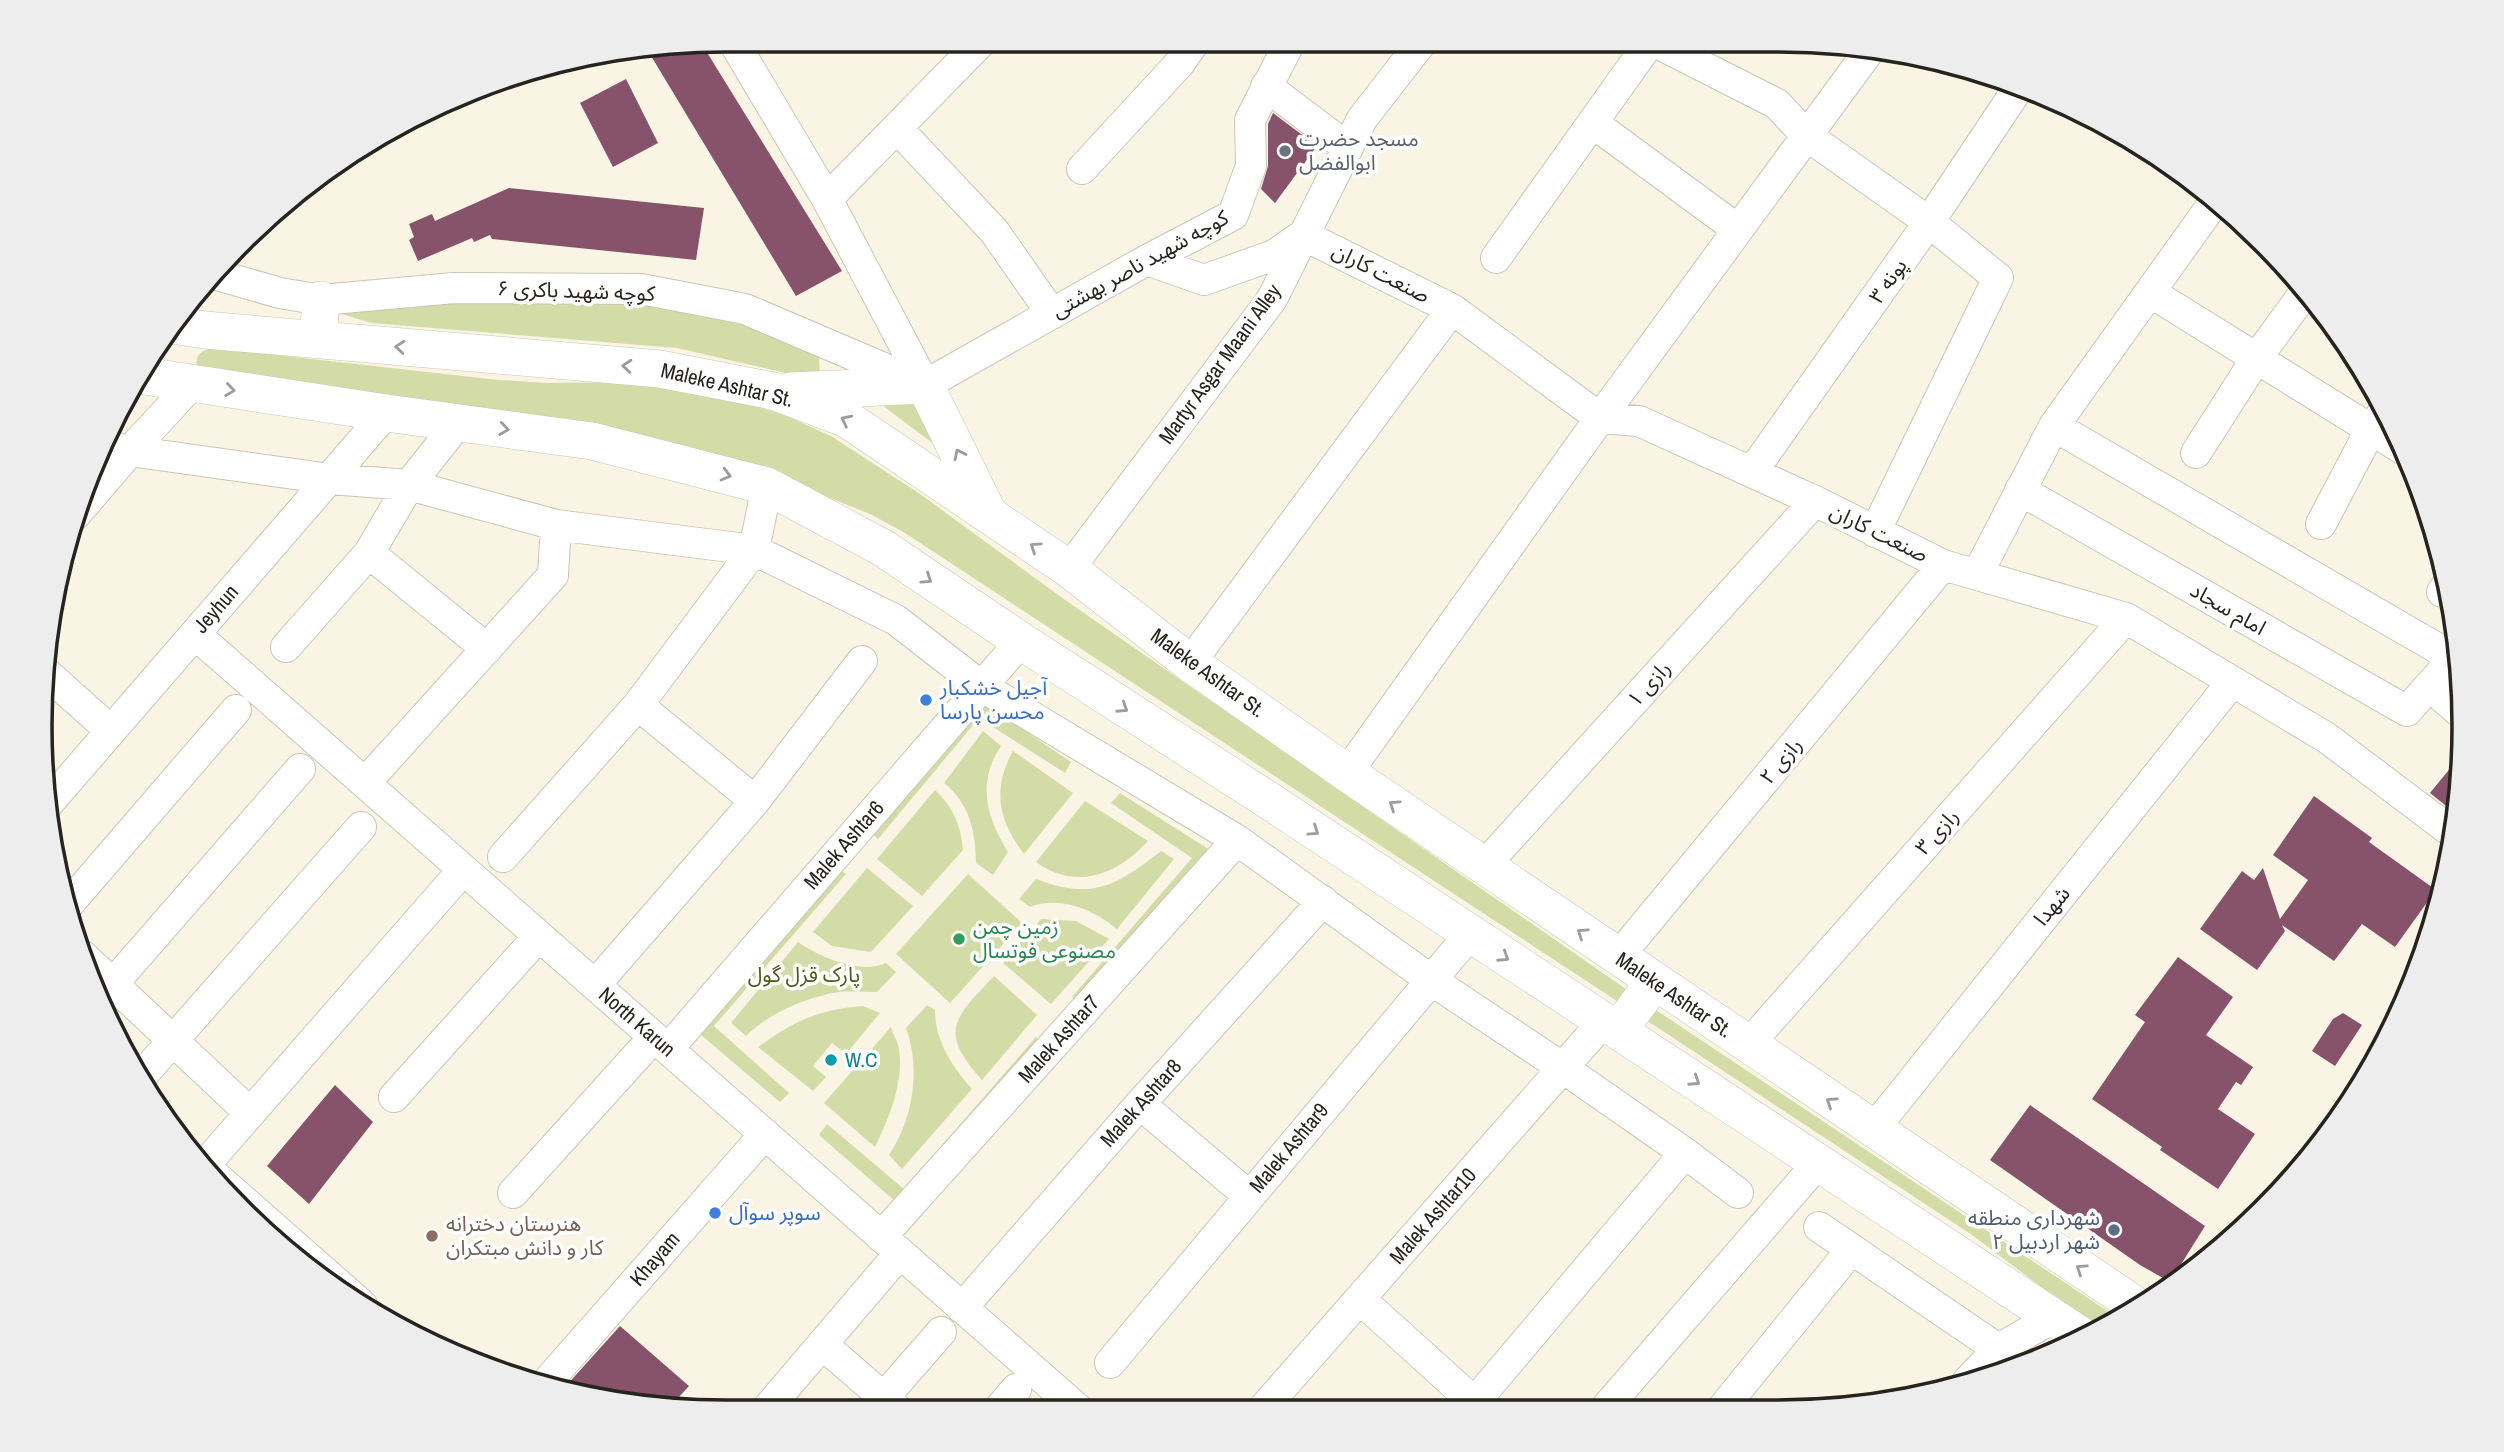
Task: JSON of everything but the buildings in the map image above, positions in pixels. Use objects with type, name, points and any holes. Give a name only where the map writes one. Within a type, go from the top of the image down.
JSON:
[{"type":"main road","points":[[318,340],[321,300]]},
{"type":"main road","points":[[188,328],[187,342],[177,356],[177,362],[192,384]]},
{"type":"main road","name":"Maleke Ashtar St.","points":[[188,328],[660,369],[773,391],[847,419],[1069,569],[1191,663],[1347,773],[2128,1301]]},
{"type":"main road","points":[[150,377],[592,441],[766,486],[883,548],[2069,1327]]},
{"type":"main road","points":[[773,391],[925,385],[989,516]]},
{"type":"main road","points":[[1611,1026],[1654,982]]},
{"type":"street","points":[[740,52],[827,199],[925,385]]},
{"type":"street","points":[[827,199],[971,52]]},
{"type":"street","points":[[1082,169],[1176,52]]},
{"type":"street","name":"کوچه شهید ناصر بهشتی","points":[[925,385],[1147,260],[1233,215],[1251,166],[1250,120],[1285,52]]},
{"type":"street","name":"Martyr Asgar Maani Alley","points":[[1069,569],[1272,299],[1362,119],[1414,52]]},
{"type":"street","points":[[1496,258],[1645,52]]},
{"type":"street","points":[[1672,52],[1777,104],[1806,135],[1930,222],[1998,278],[1875,532]]},
{"type":"street","points":[[1347,773],[1600,418],[1864,58]]},
{"type":"street","points":[[1266,86],[1348,148]]},
{"type":"street","name":"پونه ۳","points":[[1752,472],[1930,222],[2013,95]]},
{"type":"street","points":[[1593,123],[1737,229]]},
{"type":"street","points":[[897,128],[994,231],[1052,314]]},
{"type":"street","points":[[1978,573],[2054,425],[2209,209]]},
{"type":"street","points":[[1147,260],[1204,280],[1274,254],[1303,234]]},
{"type":"street","name":"صنعت کاران","points":[[1303,234],[1452,309],[1600,418],[1639,421],[1815,501],[1943,565],[2126,618],[2327,738],[2444,825]]},
{"type":"street","name":"کوچه شهید باکری ۶","points":[[225,277],[279,293],[321,300],[454,288],[641,289],[745,309],[925,385]]},
{"type":"street","points":[[2150,292],[2256,359],[2377,420],[2321,524]]},
{"type":"street","points":[[2196,453],[2256,359],[2299,300]]},
{"type":"street","points":[[1191,663],[1452,309]]},
{"type":"street","points":[[104,467],[116,448],[192,384]]},
{"type":"street","name":"Jeyhun","points":[[56,794],[386,413]]},
{"type":"street","points":[[286,647],[369,553],[409,485],[458,422]]},
{"type":"street","name":"امام سجاد","points":[[2054,425],[2447,654]]},
{"type":"street","points":[[116,448],[330,479],[409,485],[556,525],[754,550],[896,620],[981,686],[1237,840],[1431,980],[1563,1068],[1738,1193]]},
{"type":"street","points":[[503,857],[638,705],[754,550],[766,486]]},
{"type":"street","name":"امام سجاد","points":[[2020,490],[2407,711],[2448,665]]},
{"type":"street","name":"رازی ۱","points":[[1484,866],[1815,501]]},
{"type":"street","points":[[365,783],[553,575],[556,525]]},
{"type":"street","points":[[369,553],[487,649]]},
{"type":"street","name":"رازی ۲","points":[[1618,957],[1943,565]]},
{"type":"street","name":"رازی ۳","points":[[1748,1045],[2126,618]]},
{"type":"street","name":"North Karun","points":[[195,634],[1068,1400]]},
{"type":"street","name":"Malek Ashtar6","points":[[513,1193],[661,1043],[1021,641]]},
{"type":"street","points":[[595,985],[755,801],[862,661]]},
{"type":"street","points":[[54,680],[111,731]]},
{"type":"street","name":"شهدا","points":[[1872,1130],[2232,682]]},
{"type":"street","points":[[2430,686],[2451,704]]},
{"type":"street","points":[[638,705],[755,801]]},
{"type":"street","points":[[74,897],[236,710]]},
{"type":"street","points":[[107,991],[300,769]]},
{"type":"street","points":[[147,1070],[361,827]]},
{"type":"street","name":"Malek Ashtar7","points":[[774,1400],[822,1344],[890,1245],[1237,840]]},
{"type":"street","points":[[210,1158],[463,870]]},
{"type":"street","name":"Malek Ashtar8","points":[[962,1308],[1322,901]]},
{"type":"street","name":"Malek Ashtar9","points":[[1110,1363],[1470,934]]},
{"type":"street","points":[[394,1097],[539,936]]},
{"type":"street","points":[[108,994],[173,1041],[250,1113]]},
{"type":"street","name":"Malek Ashtar10","points":[[1271,1400],[1563,1068],[1611,1026]]},
{"type":"street","points":[[1140,1104],[1249,1196]]},
{"type":"street","name":"Khayam","points":[[551,1377],[765,1134]]},
{"type":"street","points":[[1477,1400],[1685,1153]]},
{"type":"street","points":[[1613,1400],[1818,1163]]},
{"type":"street","points":[[1819,1227],[1998,1349]]},
{"type":"street","points":[[1729,1400],[1851,1250]]},
{"type":"street","points":[[1360,1299],[1464,1400]]},
{"type":"street","points":[[1980,1368],[1998,1349],[2069,1327]]},
{"type":"street","points":[[890,1400],[941,1332]]},
{"type":"street","points":[[822,1344],[879,1400]]},
{"type":"green space","points":[[466,294],[647,298],[738,317],[819,356],[820,381],[677,348],[371,323],[342,314]]},
{"type":"green space","points":[[213,348],[498,380],[547,383],[627,382],[722,395],[784,415],[831,436],[920,494],[1061,597],[1633,994],[1626,1007],[905,533],[872,515],[793,483],[197,367],[200,354]]},
{"type":"green space","points":[[912,398],[939,448],[874,399]]},
{"type":"green space","points":[[981,701],[1071,762],[1065,773],[979,718],[878,839],[869,831]]},
{"type":"green space","points":[[983,731],[1001,746],[989,773],[987,800],[995,826],[1008,852],[993,875],[976,863],[975,840],[969,818],[960,799],[944,783]]},
{"type":"green space","points":[[1013,751],[1073,793],[1024,854],[1008,829],[1001,804],[1002,778]]},
{"type":"green space","points":[[935,790],[955,817],[963,850],[922,896],[877,859]]},
{"type":"green space","points":[[1120,793],[1213,852],[1081,1005],[1072,997],[1192,858],[1111,803]]},
{"type":"green space","points":[[1085,801],[1148,841],[1123,863],[1095,875],[1066,876],[1036,862]]},
{"type":"green space","points":[[1161,851],[1174,859],[1117,929],[1076,906],[1053,903],[1030,907],[1019,899],[1036,879],[1073,889],[1103,886],[1131,873]]},
{"type":"green space","name":"پارک قزل گول","points":[[836,866],[846,874],[714,1026],[789,1093],[780,1102],[694,1029]]},
{"type":"green space","name":"پارک قزل گول","points":[[867,868],[913,906],[871,952],[832,946],[813,932]]},
{"type":"green space","name":"پارک قزل گول","points":[[968,874],[1022,923],[950,1003],[896,954]]},
{"type":"green space","points":[[1041,919],[1076,921],[1109,939],[1051,1004],[1003,963]]},
{"type":"green space","name":"پارک قزل گول","points":[[798,942],[840,963],[864,967],[886,963],[896,972],[877,992],[839,992],[814,998],[777,1013],[746,1036],[731,1023]]},
{"type":"green space","points":[[994,976],[1037,1015],[982,1080],[959,1049],[956,1025],[969,1003]]},
{"type":"green space","points":[[1647,1004],[2109,1312],[2089,1323],[1972,1235],[1640,1016]]},
{"type":"green space","name":"پارک قزل گول","points":[[927,1005],[935,1010],[941,1043],[972,1089],[902,1169],[889,1155],[904,1126],[912,1093],[913,1060],[906,1028]]},
{"type":"green space","name":"پارک قزل گول","points":[[863,1006],[880,1013],[846,1054],[832,1043],[813,1066],[826,1077],[813,1091],[758,1047],[807,1018],[833,1010]]},
{"type":"green space","name":"پارک قزل گول","points":[[891,1027],[899,1049],[899,1075],[890,1112],[875,1147],[824,1103]]},
{"type":"green space","points":[[1036,1037],[1045,1045],[904,1209],[819,1135],[827,1124],[904,1189]]},
{"type":"place","name":"مسجد حضرت ابوالفضل","points":[[1285,151]]},
{"type":"place","name":"آجیل خشکبار محسن پارسا","points":[[926,700]]},
{"type":"place","name":"زمین چمن مصنوعی فوتسال","points":[[959,939]]},
{"type":"place","name":"W.C","points":[[831,1060]]},
{"type":"place","name":"سوپر سوآل","points":[[715,1213]]},
{"type":"place","name":"شهرداری منطقه ۲ شهر اردبیل","points":[[2114,1230]]},
{"type":"place","name":"هنرستان دخترانه کار و دانش مبتکران","points":[[432,1236]]}]
